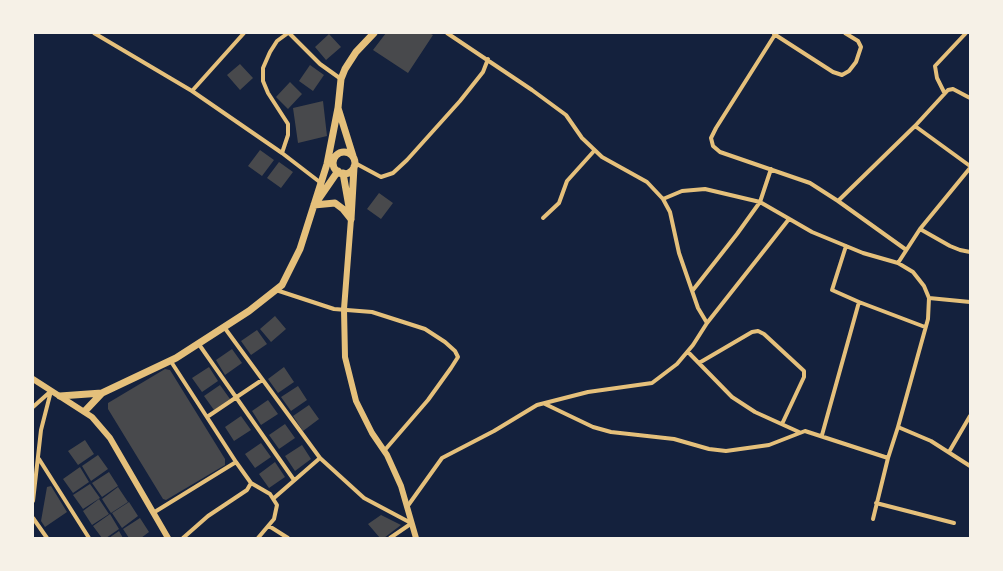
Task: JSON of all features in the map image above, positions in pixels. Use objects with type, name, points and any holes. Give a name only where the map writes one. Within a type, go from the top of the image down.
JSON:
[{"type":"main road","points":[[85,411],[102,393],[170,360],[249,311],[282,285],[300,250],[321,183],[338,108],[341,79],[345,68],[356,52],[374,33]]},
{"type":"main road","points":[[338,108],[354,162],[351,219]]},
{"type":"main road","points":[[331,141],[338,154]]},
{"type":"main road","points":[[351,219],[340,172],[333,163],[338,154],[348,152],[354,162]]},
{"type":"main road","points":[[340,172],[350,172],[354,162]]},
{"type":"main road","points":[[314,205],[340,172]]},
{"type":"main road","points":[[314,205],[335,203],[343,209],[351,219]]},
{"type":"main road","points":[[60,396],[102,393]]},
{"type":"street","points":[[94,33],[192,91],[282,153],[321,183]]},
{"type":"street","points":[[192,91],[244,33]]},
{"type":"street","points":[[282,153],[288,135],[288,124],[268,92],[263,81],[263,68],[273,47],[289,33],[320,64],[341,79]]},
{"type":"street","points":[[447,33],[488,59],[566,115],[594,151],[647,182],[663,199],[670,212],[680,253],[698,308],[707,324]]},
{"type":"street","points":[[845,33],[858,41],[861,47],[856,62],[849,71],[842,75],[833,72],[774,34],[711,138],[713,146],[720,152],[810,183],[905,249]]},
{"type":"street","points":[[944,92],[937,78],[935,66],[966,33]]},
{"type":"street","points":[[354,162],[381,177],[393,173],[407,160],[460,101],[483,72],[488,59]]},
{"type":"street","points":[[838,201],[915,126],[944,92],[953,89],[970,98]]},
{"type":"street","points":[[898,263],[905,249],[920,229],[970,167],[915,126]]},
{"type":"street","points":[[543,218],[559,203],[567,181],[594,151]]},
{"type":"street","points":[[693,290],[760,202],[771,169]]},
{"type":"street","points":[[663,199],[682,191],[699,189],[760,202],[812,232],[846,246],[898,263],[913,272],[924,286],[929,298],[925,327],[888,458],[873,519]]},
{"type":"street","points":[[351,219],[344,309],[345,358],[356,401],[372,433],[384,451],[401,486],[416,538]]},
{"type":"street","points":[[407,507],[442,458],[494,431],[537,405],[588,392],[652,383],[677,364],[688,352],[707,324],[789,219]]},
{"type":"street","points":[[920,229],[950,246],[970,252]]},
{"type":"street","points":[[846,246],[832,290],[925,327]]},
{"type":"street","points":[[275,290],[334,309],[372,312],[425,329],[445,342],[458,356],[428,400],[384,451]]},
{"type":"street","points":[[929,298],[970,302]]},
{"type":"street","points":[[822,435],[859,302]]},
{"type":"street","points":[[224,327],[320,458],[364,498],[412,523]]},
{"type":"street","points":[[699,364],[752,332],[758,331],[764,334],[804,371],[804,377],[782,424]]},
{"type":"street","points":[[198,343],[294,480]]},
{"type":"street","points":[[688,352],[732,397],[755,412],[799,432]]},
{"type":"street","points":[[170,360],[251,483],[274,498],[277,505],[274,519],[258,538]]},
{"type":"street","points":[[33,380],[85,411],[110,438],[168,538]]},
{"type":"street","points":[[207,417],[262,380]]},
{"type":"street","points":[[33,407],[51,391]]},
{"type":"street","points":[[33,501],[39,459],[41,430],[51,391]]},
{"type":"street","points":[[545,403],[593,428],[611,432],[674,438],[709,450],[726,452],[769,445],[799,432],[806,431],[822,435],[888,458]]},
{"type":"street","points":[[949,452],[970,416]]},
{"type":"street","points":[[898,427],[931,441],[970,466]]},
{"type":"street","points":[[274,498],[320,458]]},
{"type":"street","points":[[39,459],[89,538]]},
{"type":"street","points":[[153,513],[236,462]]},
{"type":"street","points":[[183,538],[208,516],[247,490],[251,483]]},
{"type":"street","points":[[876,503],[954,524]]},
{"type":"street","points":[[33,518],[47,538]]},
{"type":"street","points":[[390,538],[412,523]]},
{"type":"street","points":[[269,526],[288,538]]},
{"type":"building","points":[[386,33],[429,33],[433,35],[408,73],[373,50]]},
{"type":"building","points":[[329,34],[341,47],[326,60],[315,47]]},
{"type":"building","points":[[240,64],[253,78],[240,90],[227,75]]},
{"type":"building","points":[[310,65],[324,75],[313,91],[299,81]]},
{"type":"building","points":[[290,82],[302,94],[288,109],[276,97]]},
{"type":"building","points":[[323,101],[327,136],[298,143],[293,108]]},
{"type":"building","points":[[260,150],[274,160],[262,176],[248,166]]},
{"type":"building","points":[[279,162],[293,172],[281,188],[267,178]]},
{"type":"building","points":[[379,193],[393,203],[381,219],[367,209]]},
{"type":"building","points":[[275,316],[286,329],[271,342],[260,329]]},
{"type":"building","points":[[257,330],[267,344],[251,355],[241,341]]},
{"type":"building","points":[[232,349],[242,363],[225,375],[216,360]]},
{"type":"building","points":[[209,367],[218,381],[202,392],[192,378]]},
{"type":"building","points":[[284,367],[294,382],[278,393],[268,379]]},
{"type":"building","points":[[165,369],[170,370],[225,459],[225,465],[166,500],[163,499],[108,409],[108,403]]},
{"type":"building","points":[[220,385],[230,399],[214,410],[204,396]]},
{"type":"building","points":[[298,386],[307,400],[291,411],[281,397]]},
{"type":"building","points":[[268,400],[278,414],[261,425],[252,411]]},
{"type":"building","points":[[309,405],[319,419],[303,431],[293,416]]},
{"type":"building","points":[[241,416],[251,430],[234,441],[225,427]]},
{"type":"building","points":[[285,424],[295,438],[279,449],[269,435]]},
{"type":"building","points":[[85,440],[94,454],[78,465],[68,451]]},
{"type":"building","points":[[261,443],[271,457],[255,468],[245,454]]},
{"type":"building","points":[[302,445],[311,459],[295,471],[285,456]]},
{"type":"building","points":[[98,455],[108,469],[91,481],[82,466]]},
{"type":"building","points":[[275,462],[285,477],[269,488],[259,474]]},
{"type":"building","points":[[80,467],[89,482],[73,493],[63,479]]},
{"type":"building","points":[[109,472],[118,486],[102,497],[92,483]]},
{"type":"building","points":[[90,484],[100,498],[83,509],[73,495]]},
{"type":"building","points":[[51,486],[67,512],[45,527],[41,521],[47,487]]},
{"type":"building","points":[[118,487],[128,502],[111,513],[102,499]]},
{"type":"building","points":[[99,499],[109,514],[92,525],[83,511]]},
{"type":"building","points":[[129,502],[138,516],[122,528],[112,513]]},
{"type":"building","points":[[110,514],[119,529],[106,538],[102,538],[93,526]]},
{"type":"building","points":[[381,515],[401,525],[384,538],[380,538],[368,524]]},
{"type":"building","points":[[140,518],[149,532],[141,538],[129,538],[123,529]]},
{"type":"building","points":[[119,531],[123,538],[109,538]]}]
